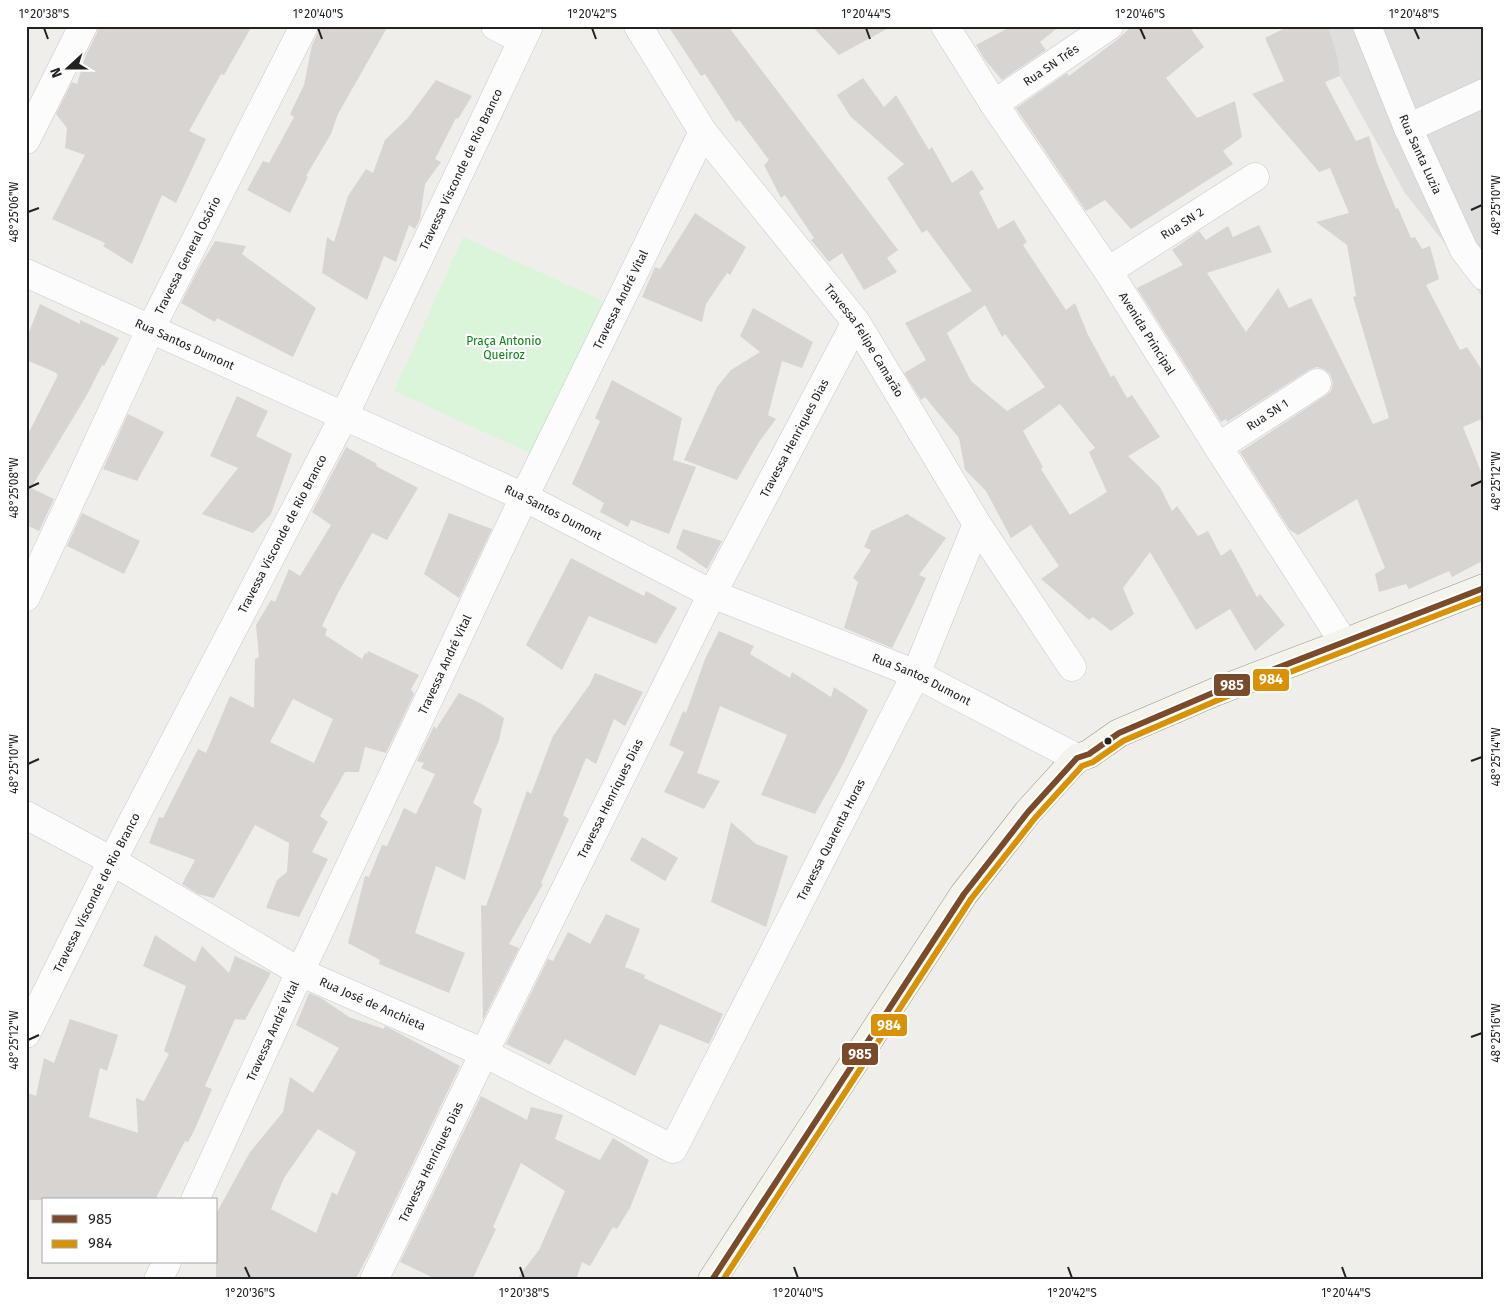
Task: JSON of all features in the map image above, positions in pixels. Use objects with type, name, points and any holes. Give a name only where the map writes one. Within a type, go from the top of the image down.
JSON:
[{"type":"main road","points":[[712,1280],[964,894],[1028,812],[1077,758],[1089,754],[1119,733],[1216,692],[1484,588]]},
{"type":"street","name":"Travessa General Osório","points":[[26,597],[150,330],[304,26]]},
{"type":"street","points":[[495,26],[526,33]]},
{"type":"street","name":"Travessa Felipe Camarão","points":[[638,26],[703,132],[856,322],[977,524],[1072,667]]},
{"type":"street","name":"Avenida Principal","points":[[946,26],[994,104],[1108,271],[1344,643]]},
{"type":"street","name":"Rua SN Três","points":[[994,104],[1109,26]]},
{"type":"street","name":"Rua Santa Luzia","points":[[1367,26],[1408,128],[1464,250],[1484,276]]},
{"type":"street","points":[[26,140],[81,27]]},
{"type":"street","name":"Travessa Visconde de Rio Branco","points":[[26,1034],[112,861],[344,416],[526,33]]},
{"type":"street","points":[[1408,128],[1484,93]]},
{"type":"street","name":"Travessa André Vital","points":[[196,1198],[300,972],[524,497],[703,132]]},
{"type":"street","name":"Rua SN 2","points":[[1108,271],[1255,177]]},
{"type":"street","name":"Rua Santos Dumont","points":[[26,273],[524,497],[712,594],[916,674],[1077,758]]},
{"type":"street","name":"Travessa Henriques Dias","points":[[374,1280],[484,1053],[712,594],[856,322]]},
{"type":"street","name":"Rua SN 1","points":[[1218,447],[1317,383]]},
{"type":"street","name":"Travessa Quarenta Horas","points":[[673,1149],[916,674],[977,524]]},
{"type":"street","name":"Rua José de Anchieta","points":[[26,814],[112,861],[300,972],[484,1053],[673,1149]]},
{"type":"street","points":[[158,1280],[165,1264]]},
{"type":"shaded area","points":[[1312,26],[1484,26],[1484,300],[1458,260],[1405,193]]},
{"type":"green space","name":"Praça Antonio Queiroz","points":[[463,237],[614,306],[545,460],[394,391]]},
{"type":"building","points":[[98,26],[252,26],[224,75],[221,74],[189,131],[206,139],[176,203],[162,195],[132,264],[103,246],[105,243],[52,219],[85,155],[65,148],[67,128],[56,114],[72,82],[77,84]]},
{"type":"building","points":[[321,26],[388,26],[338,114],[331,134],[306,176],[308,177],[290,213],[247,190],[263,161],[269,163],[294,117],[290,114],[304,85],[312,45]]},
{"type":"building","points":[[668,26],[728,26],[898,250],[887,258],[897,272],[864,290],[842,253],[829,262],[811,240],[814,238],[785,195],[781,198],[764,165],[769,160],[739,120],[736,122],[705,74],[701,76]]},
{"type":"building","points":[[812,26],[892,26],[839,55]]},
{"type":"building","points":[[1012,26],[1060,26],[1040,42],[1046,50],[1002,80],[985,60],[976,45]]},
{"type":"building","points":[[1132,26],[1189,26],[1204,47],[1166,78],[1197,118],[1235,101],[1242,137],[1223,151],[1233,164],[1131,229],[1105,200],[1086,211],[1016,108],[1067,73],[1069,76]]},
{"type":"building","points":[[1289,26],[1328,26],[1337,56],[1340,76],[1325,82],[1356,141],[1369,136],[1377,163],[1396,209],[1398,208],[1411,238],[1415,237],[1422,249],[1430,246],[1439,279],[1426,285],[1460,350],[1467,347],[1484,373],[1484,418],[1463,427],[1484,479],[1484,560],[1452,577],[1449,571],[1409,589],[1406,584],[1379,592],[1375,574],[1385,568],[1357,499],[1298,535],[1290,530],[1240,452],[1331,391],[1333,383],[1330,374],[1324,369],[1317,367],[1309,370],[1227,422],[1226,419],[1221,422],[1137,288],[1183,265],[1172,250],[1199,231],[1206,240],[1228,226],[1233,237],[1259,225],[1272,252],[1207,273],[1246,332],[1278,288],[1289,308],[1311,298],[1373,424],[1389,418],[1353,297],[1356,296],[1347,245],[1316,222],[1349,213],[1330,168],[1319,172],[1252,94],[1284,81],[1265,38]]},
{"type":"building","points":[[863,78],[884,107],[896,95],[929,150],[932,147],[952,183],[972,170],[984,189],[979,192],[998,229],[1014,220],[1027,242],[1023,245],[1066,310],[1075,303],[1088,335],[1111,377],[1114,375],[1127,398],[1132,395],[1160,437],[1128,456],[1160,487],[1172,511],[1177,506],[1198,536],[1208,531],[1221,556],[1231,549],[1257,597],[1260,594],[1285,625],[1255,651],[1230,609],[1196,630],[1150,552],[1123,588],[1134,614],[1111,631],[1093,617],[1089,620],[1041,579],[1059,566],[1031,525],[1011,538],[986,491],[965,470],[959,438],[925,397],[921,400],[904,373],[926,360],[905,323],[972,291],[927,230],[922,233],[887,178],[904,164],[850,116],[837,95]],"holes":[[[985,305],[1002,337],[1005,334],[1045,387],[1007,411],[971,381],[947,333]],[[1060,404],[1095,448],[1089,452],[1107,492],[1070,515],[1041,469],[1043,467],[1023,431]]]},
{"type":"building","points":[[436,80],[472,96],[458,119],[456,118],[435,159],[441,162],[425,184],[420,219],[415,229],[409,225],[396,262],[384,256],[367,300],[322,273],[327,237],[334,242],[348,196],[366,169],[373,173],[385,140],[407,119]]},
{"type":"building","points":[[695,213],[746,247],[730,275],[727,273],[706,304],[702,322],[642,297],[655,267],[660,269]]},
{"type":"building","points":[[215,241],[246,246],[242,254],[316,308],[293,357],[217,318],[215,322],[181,303]]},
{"type":"building","points":[[40,304],[80,324],[80,320],[119,338],[31,488],[54,499],[39,531],[26,525],[26,438],[58,375],[26,360],[26,340]]},
{"type":"building","points":[[753,308],[813,342],[802,368],[782,361],[768,415],[776,419],[759,442],[737,480],[684,460],[717,387],[731,370],[760,352],[740,336]]},
{"type":"building","points":[[612,380],[682,418],[673,460],[696,467],[669,534],[631,520],[628,527],[600,512],[604,503],[572,484],[600,421],[595,418]]},
{"type":"building","points":[[237,396],[268,411],[256,436],[292,454],[271,514],[253,533],[202,514],[238,468],[210,456]]},
{"type":"building","points":[[128,414],[164,432],[137,481],[103,469]]},
{"type":"building","points":[[346,447],[377,464],[376,466],[418,488],[387,540],[372,533],[338,593],[322,626],[327,629],[325,635],[362,659],[368,651],[419,675],[411,689],[414,694],[386,753],[365,747],[359,772],[345,772],[320,816],[328,822],[312,852],[328,859],[299,917],[266,908],[277,880],[287,872],[289,843],[255,825],[214,898],[198,894],[182,884],[195,860],[149,843],[159,817],[163,818],[198,749],[206,753],[230,696],[254,708],[255,659],[259,657],[256,625],[271,600],[275,602],[289,569],[300,576],[331,525],[312,512]],"holes":[[[293,699],[333,719],[314,763],[270,742]]]},
{"type":"building","points":[[82,513],[140,541],[124,574],[67,546]]},
{"type":"building","points":[[449,513],[492,529],[459,598],[424,574]]},
{"type":"building","points":[[907,514],[946,538],[919,575],[926,578],[892,648],[844,628],[858,582],[853,578],[871,550],[864,547],[871,531]]},
{"type":"building","points":[[683,529],[722,541],[707,569],[676,548]]},
{"type":"building","points":[[571,558],[644,596],[646,591],[677,608],[656,644],[589,616],[562,670],[526,645]]},
{"type":"building","points":[[719,631],[754,646],[750,654],[790,678],[792,672],[831,697],[834,687],[868,710],[842,766],[815,814],[761,795],[787,735],[720,706],[697,773],[720,781],[704,809],[664,792],[684,752],[669,745],[683,711],[686,713],[705,659]]},
{"type":"building","points":[[595,673],[643,692],[625,726],[614,719],[596,764],[586,758],[563,815],[569,819],[541,883],[543,884],[509,944],[519,948],[483,1020],[481,905],[486,906],[527,791],[531,794],[553,736],[590,684]]},
{"type":"building","points":[[459,693],[504,718],[499,740],[473,803],[482,809],[465,880],[436,866],[415,933],[465,953],[449,993],[379,964],[380,960],[348,943],[365,876],[369,877],[382,845],[387,846],[404,808],[416,814],[435,774],[421,768],[424,763],[417,761],[434,726],[436,729]]},
{"type":"building","points":[[731,822],[756,844],[788,856],[766,927],[711,902]]},
{"type":"building","points":[[642,837],[678,858],[665,881],[630,860]]},
{"type":"building","points":[[606,914],[640,929],[625,967],[645,975],[644,978],[723,1014],[709,1044],[660,1024],[635,1076],[565,1039],[550,1065],[506,1044],[548,959],[553,961],[568,932],[590,944]]},
{"type":"building","points":[[155,935],[195,962],[202,946],[229,973],[235,956],[271,973],[245,1020],[235,1019],[205,1086],[212,1089],[194,1131],[188,1142],[185,1141],[156,1198],[42,1198],[42,1200],[26,1200],[26,1092],[36,1096],[44,1058],[54,1063],[70,1019],[118,1035],[107,1071],[100,1068],[89,1117],[138,1133],[136,1098],[144,1101],[169,1054],[164,1051],[186,986],[143,966]]},
{"type":"building","points":[[309,993],[321,998],[349,1017],[384,1029],[385,1026],[460,1066],[371,1250],[355,1280],[216,1280],[216,1264],[218,1264],[218,1210],[250,1152],[283,1112],[290,1077],[313,1093],[339,1048],[296,1025]],"holes":[[[318,1129],[356,1152],[337,1195],[332,1192],[316,1233],[271,1209],[284,1178]]]},
{"type":"building","points":[[481,1096],[527,1120],[531,1107],[563,1115],[555,1139],[600,1160],[613,1138],[649,1160],[630,1208],[617,1229],[613,1227],[590,1266],[582,1262],[576,1280],[516,1280],[539,1250],[565,1191],[521,1163],[493,1227],[496,1229],[472,1280],[438,1280],[400,1262]]},
{"type":"transit line","name":"985","points":[[712,1280],[964,894],[1028,812],[1077,758],[1089,754],[1119,733],[1215,692],[1484,588]]},
{"type":"transit line","name":"984","points":[[723,1280],[971,899],[1035,818],[1082,766],[1093,762],[1123,741],[1218,700],[1484,597]]}]
